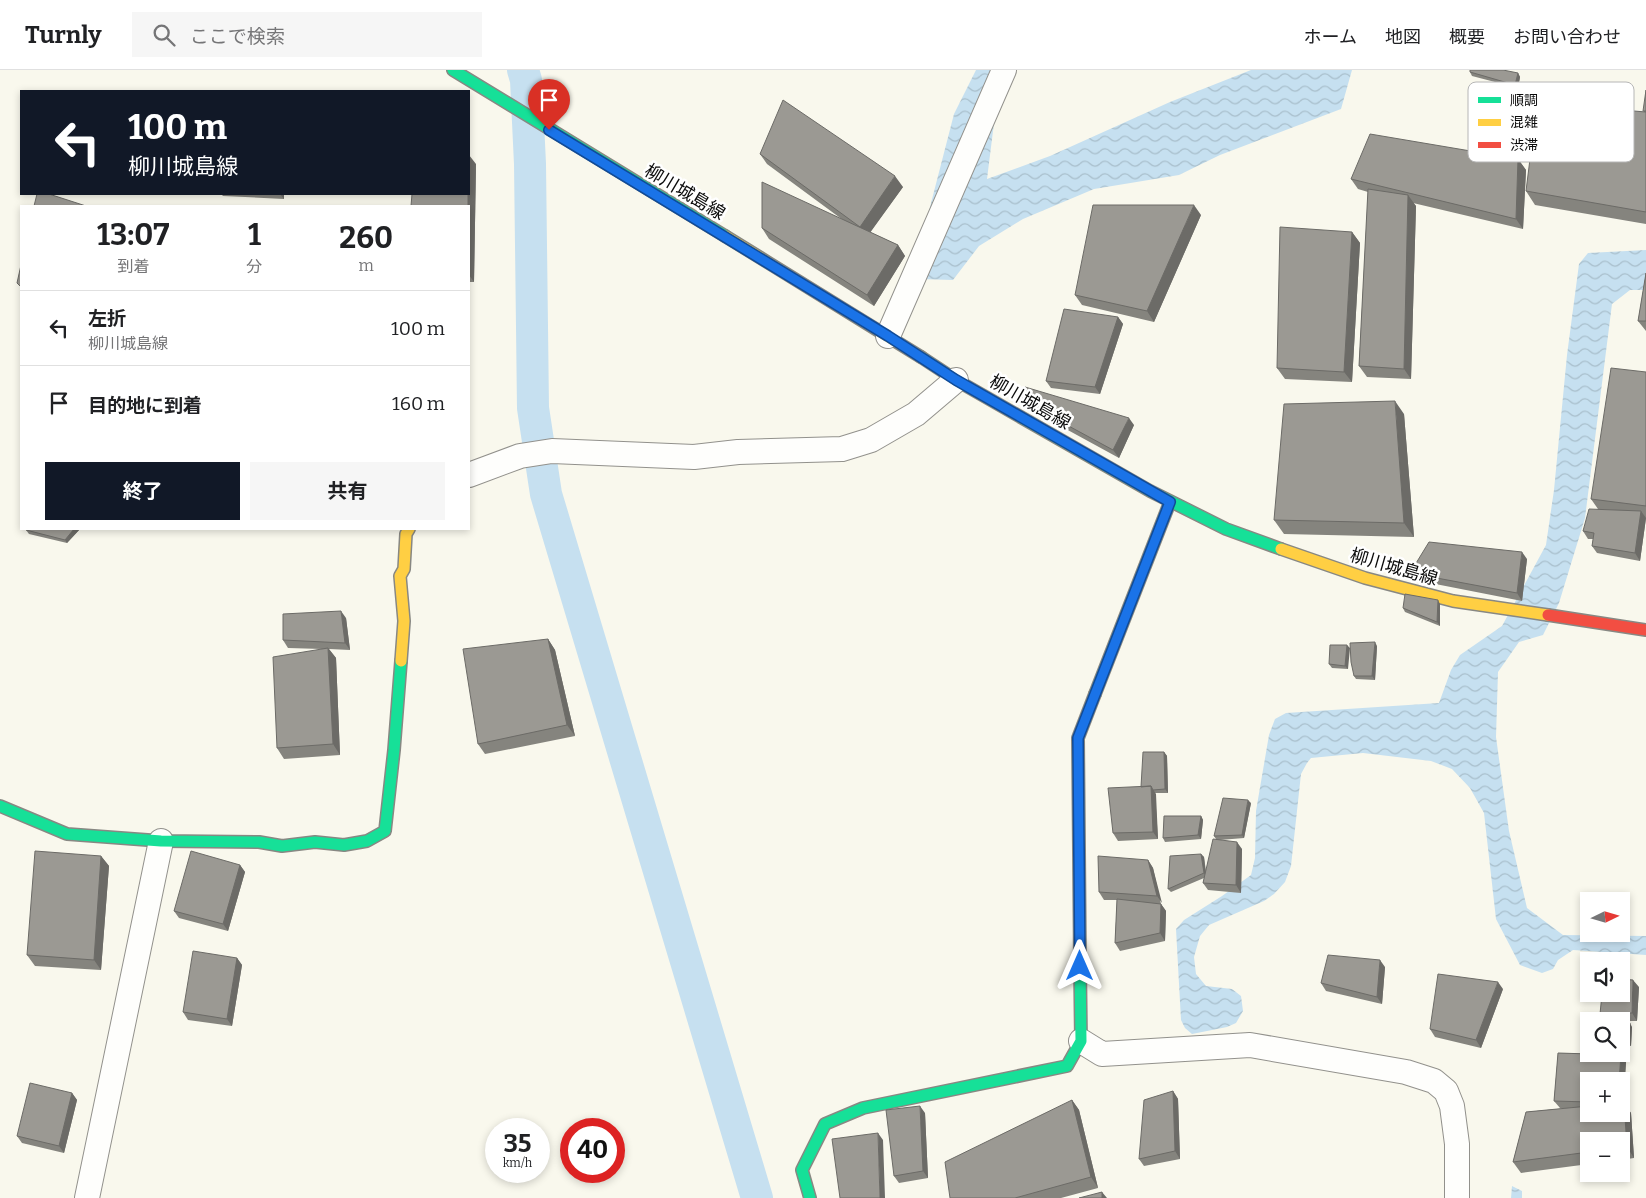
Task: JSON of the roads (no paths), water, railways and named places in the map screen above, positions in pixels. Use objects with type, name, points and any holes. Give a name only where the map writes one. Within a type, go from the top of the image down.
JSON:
[{"type":"street","name":"柳川城島線","points":[[453,70],[888,336],[956,380],[1170,502],[1226,529],[1298,556],[1365,578],[1453,601],[1646,630]]},
{"type":"street","points":[[888,336],[1004,70]]},
{"type":"street","points":[[470,475],[520,456],[552,451],[694,457],[738,452],[842,450],[872,440],[916,414],[956,380]]},
{"type":"street","points":[[810,1198],[802,1170],[825,1124],[863,1108],[1067,1066],[1081,1041],[1078,738],[1170,502]]},
{"type":"street","points":[[0,806],[67,834],[161,841],[259,842],[282,846],[315,842],[344,845],[367,842],[385,831],[394,750],[404,621],[400,576],[404,569],[406,534],[408,530]]},
{"type":"street","points":[[87,1198],[161,841]]},
{"type":"street","points":[[1081,1041],[1102,1054],[1250,1045],[1406,1072],[1434,1081],[1446,1092],[1452,1106],[1457,1144],[1457,1198]]},
{"type":"water","points":[[976,70],[1006,70],[995,115],[987,179],[1050,156],[1170,102],[1251,70],[1352,70],[1341,109],[1220,155],[1179,175],[1094,189],[1023,219],[979,246],[953,280],[918,279],[930,207],[954,114]]},
{"type":"water","points":[[1646,250],[1646,290],[1630,290],[1612,304],[1585,518],[1559,603],[1543,635],[1519,642],[1498,672],[1496,737],[1509,831],[1527,908],[1563,935],[1580,935],[1580,942],[1630,942],[1630,936],[1646,936],[1646,955],[1630,954],[1630,952],[1573,950],[1558,960],[1553,969],[1542,973],[1520,965],[1496,919],[1484,813],[1470,788],[1452,769],[1431,761],[1363,753],[1311,758],[1301,774],[1291,866],[1285,882],[1274,894],[1264,901],[1209,925],[1200,936],[1194,957],[1196,974],[1206,986],[1232,989],[1241,996],[1243,1011],[1236,1023],[1227,1027],[1192,1034],[1185,1028],[1181,1020],[1176,929],[1184,920],[1251,875],[1255,858],[1256,811],[1269,735],[1275,719],[1286,713],[1439,703],[1451,670],[1460,655],[1502,626],[1546,545],[1554,490],[1567,355],[1579,264],[1588,253]]},
{"type":"water","points":[[1512,1186],[1522,1191],[1522,1198],[1511,1198]]},
{"type":"waterway","points":[[523,70],[526,80],[530,164],[533,408],[546,494],[757,1198]]}]
